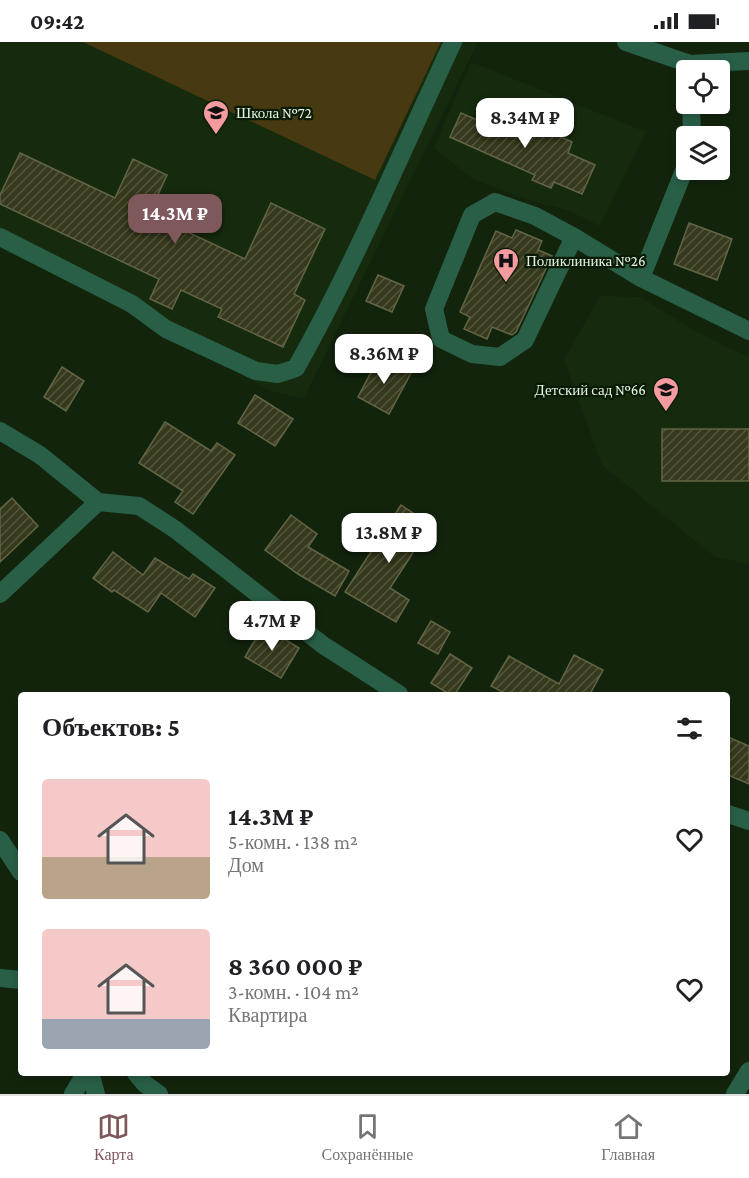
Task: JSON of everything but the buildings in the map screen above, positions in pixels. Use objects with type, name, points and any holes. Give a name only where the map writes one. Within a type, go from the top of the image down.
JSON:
[{"type":"street","points":[[0,237],[132,304],[166,329],[256,371],[278,374],[296,368],[320,325],[361,240],[453,42]]},
{"type":"street","points":[[626,42],[676,62]]},
{"type":"street","points":[[730,63],[749,61]]},
{"type":"street","points":[[641,278],[680,180]]},
{"type":"street","points":[[574,237],[525,340],[500,357],[472,354],[441,339],[434,309],[472,215],[495,202],[535,216],[574,237],[641,278],[749,331]]},
{"type":"street","points":[[0,431],[40,455],[98,502],[139,506],[176,530],[323,645],[396,692]]},
{"type":"street","points":[[0,594],[98,502]]},
{"type":"street","points":[[730,815],[749,821]]},
{"type":"street","points":[[0,840],[18,867]]},
{"type":"street","points":[[0,978],[18,980]]},
{"type":"street","points":[[735,1094],[749,1071]]},
{"type":"street","points":[[73,1094],[85,1076]]},
{"type":"street","points":[[89,1076],[96,1094]]},
{"type":"street","points":[[138,1076],[159,1094]]},
{"type":"shaded area","name":"Школа №72","points":[[0,42],[478,42],[304,398],[270,391],[0,239]]},
{"type":"shaded area","points":[[83,42],[441,42],[375,180]]},
{"type":"shaded area","points":[[471,62],[646,132],[600,226],[567,210],[525,199],[473,179],[434,148]]},
{"type":"shaded area","name":"Детский сад №66","points":[[600,296],[641,297],[686,326],[749,356],[749,564],[715,557],[602,465],[564,360]]},
{"type":"place","name":"Школа №72","points":[[216,136]]},
{"type":"place","name":"Поликлиника №26","points":[[506,284]]},
{"type":"place","name":"Детский сад №66","points":[[666,413]]}]
